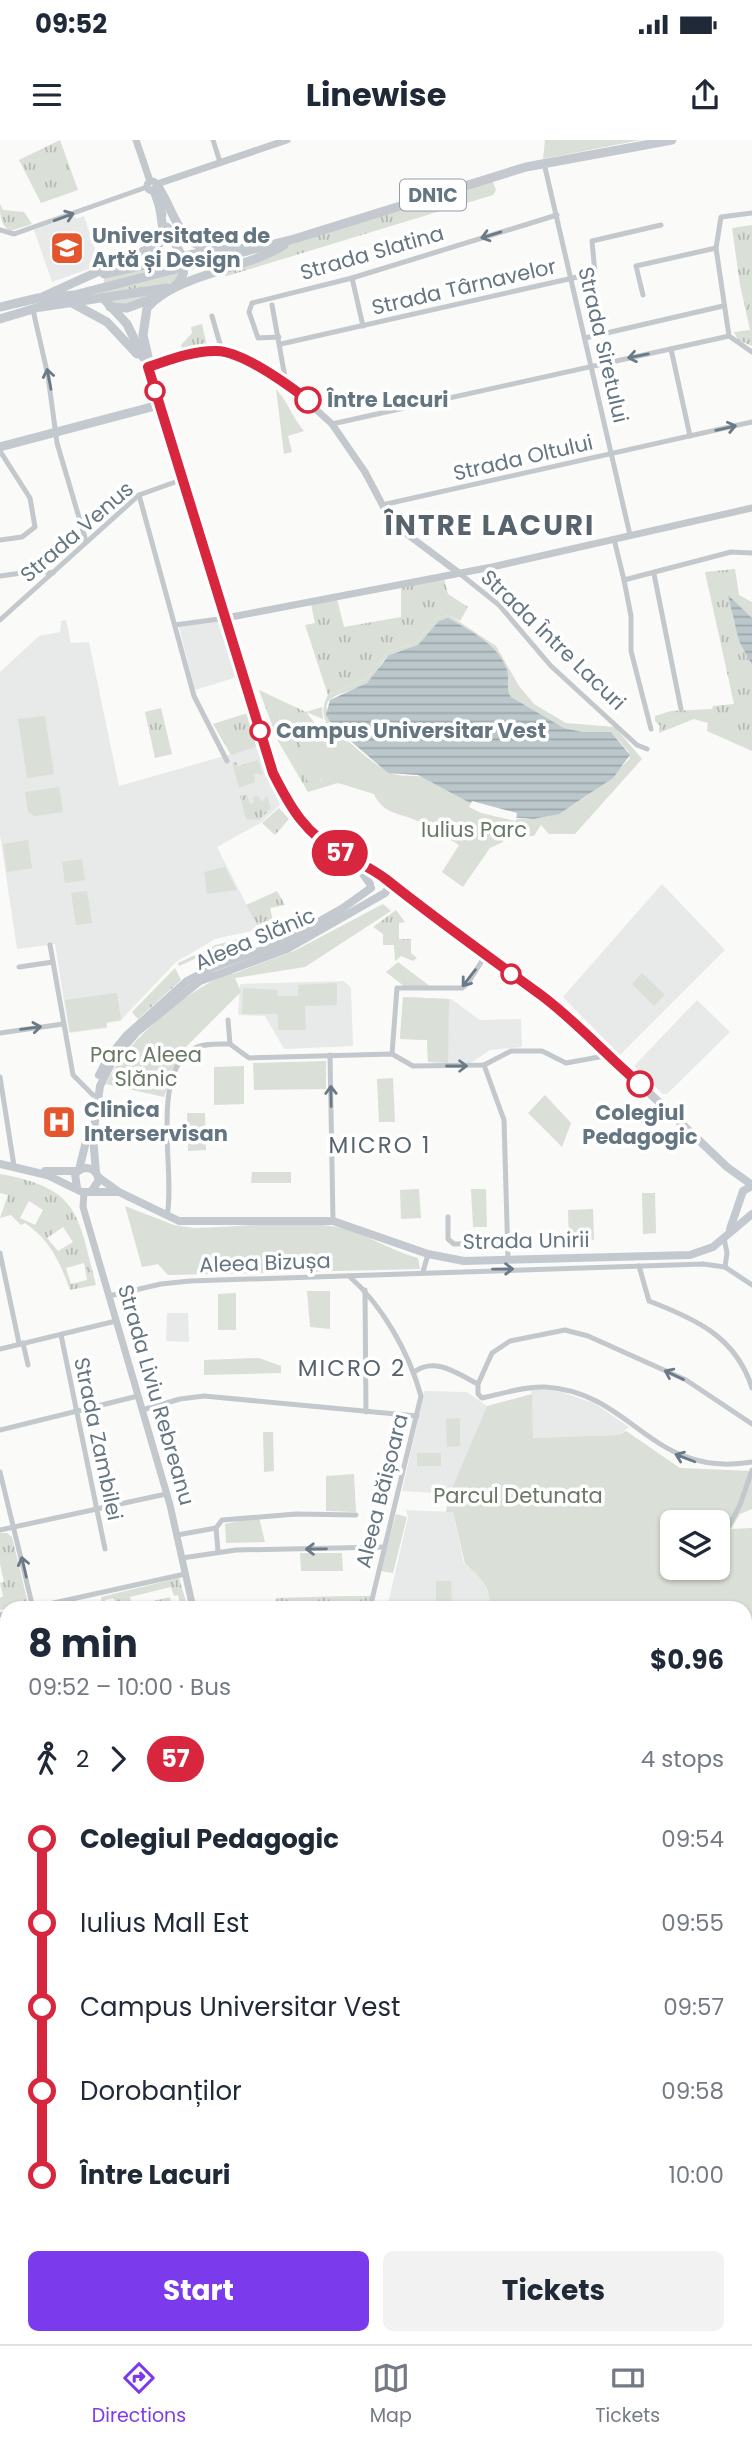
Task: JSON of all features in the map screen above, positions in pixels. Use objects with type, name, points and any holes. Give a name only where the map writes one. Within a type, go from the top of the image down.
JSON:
[{"type":"main road","name":"DN1C","points":[[0,319],[60,298],[72,298],[209,256],[293,240],[544,163],[672,140]]},
{"type":"main road","points":[[153,186],[174,244],[184,260],[184,276],[172,288]]},
{"type":"main road","points":[[153,186],[186,239],[203,248],[223,250],[293,240]]},
{"type":"main road","points":[[37,305],[148,250],[164,239],[160,209]]},
{"type":"main road","points":[[109,306],[123,308],[263,256],[293,240]]},
{"type":"main road","points":[[148,250],[173,250],[184,260]]},
{"type":"main road","points":[[149,368],[127,324],[101,294],[99,285],[107,271],[209,256],[223,250]]},
{"type":"main road","points":[[37,305],[72,298],[87,301],[153,295]]},
{"type":"main road","points":[[153,295],[143,319],[149,368],[181,480],[273,773],[301,823],[361,871],[375,893],[414,904]]},
{"type":"main road","points":[[72,298],[116,328],[149,368]]},
{"type":"main road","name":"DN1C","points":[[0,307],[37,305]]},
{"type":"main road","points":[[0,449],[159,405]]},
{"type":"main road","points":[[340,853],[384,878],[414,904],[550,1002],[610,1055],[728,1168],[752,1186],[741,1197],[727,1235]]},
{"type":"main road","points":[[370,886],[374,878],[384,878]]},
{"type":"main road","points":[[383,894],[388,887],[384,878]]},
{"type":"main road","name":"Aleea Slănic","points":[[78,1170],[93,1095],[104,1064],[117,1046],[177,988],[214,967],[280,944],[344,908],[370,886]]},
{"type":"main road","name":"Aleea Slănic","points":[[97,1175],[93,1136],[100,1086],[113,1060],[138,1032],[173,1000],[200,981],[287,949],[383,894]]},
{"type":"main road","points":[[0,1164],[35,1171],[84,1192],[97,1187],[97,1175],[87,1168],[35,1171]]},
{"type":"main road","name":"Strada Unirii","points":[[97,1175],[119,1192],[166,1217],[194,1222],[333,1221],[428,1254],[456,1260],[508,1260],[690,1255],[709,1249],[752,1214],[743,1206],[728,1168]]},
{"type":"main road","points":[[78,1170],[73,1181],[84,1192]]},
{"type":"main road","name":"Strada Unirii","points":[[84,1192],[119,1192]]},
{"type":"street","points":[[136,140],[153,186]]},
{"type":"street","points":[[214,140],[220,162]]},
{"type":"street","points":[[0,230],[14,234],[287,140]]},
{"type":"street","name":"Strada Siretului","points":[[544,163],[630,536]]},
{"type":"street","points":[[752,213],[722,217],[716,248],[729,336],[752,352]]},
{"type":"street","name":"Strada Slatina","points":[[279,337],[258,338],[248,313],[252,303],[352,278],[557,215]]},
{"type":"street","points":[[571,279],[596,272],[592,241],[661,225]]},
{"type":"street","points":[[643,295],[636,266],[716,248]]},
{"type":"street","name":"Strada Târnavelor","points":[[352,278],[363,327]]},
{"type":"street","name":"Strada Târnavelor","points":[[281,344],[571,279]]},
{"type":"street","points":[[37,305],[37,325],[48,376],[55,433],[86,541]]},
{"type":"street","points":[[272,305],[286,383]]},
{"type":"street","points":[[585,338],[723,306]]},
{"type":"street","points":[[149,368],[200,352],[222,351],[212,316]]},
{"type":"street","points":[[332,425],[729,336]]},
{"type":"street","points":[[671,349],[690,436]]},
{"type":"street","name":"Strada Între Lacuri","points":[[222,351],[286,383],[332,425],[365,472],[397,527],[499,605],[551,666],[637,745],[647,749]]},
{"type":"street","name":"Strada Oltului","points":[[382,505],[752,422]]},
{"type":"street","points":[[0,449],[30,498],[35,527],[22,537],[0,540]]},
{"type":"street","name":"Strada Venus","points":[[0,620],[139,495],[181,480]]},
{"type":"street","points":[[139,495],[194,696],[227,761]]},
{"type":"street","points":[[175,625],[226,618],[460,573],[752,508]]},
{"type":"street","points":[[614,539],[631,616],[631,651],[652,729]]},
{"type":"street","points":[[624,580],[731,552],[752,553]]},
{"type":"street","points":[[0,576],[36,571],[52,573]]},
{"type":"street","points":[[654,574],[681,709]]},
{"type":"street","points":[[50,945],[73,1074],[93,1095]]},
{"type":"street","points":[[392,1054],[397,988],[462,988],[485,956]]},
{"type":"street","points":[[19,967],[53,962]]},
{"type":"street","points":[[228,1020],[230,1044]]},
{"type":"street","points":[[0,1033],[63,1024]]},
{"type":"street","points":[[166,1217],[170,1202],[166,1127],[169,1090],[181,1058],[194,1047],[230,1044],[249,1058],[392,1054],[413,1066],[484,1065],[511,1051],[542,1051],[566,1063],[610,1055]]},
{"type":"street","points":[[330,1055],[333,1221]]},
{"type":"street","points":[[484,1065],[504,1120],[508,1260]]},
{"type":"street","points":[[0,1077],[14,1166]]},
{"type":"street","name":"Strada Liviu Rebreanu","points":[[84,1192],[83,1206],[166,1494],[191,1601]]},
{"type":"street","points":[[448,1217],[448,1239],[454,1244],[508,1243]]},
{"type":"street","points":[[727,1235],[724,1267],[752,1285]]},
{"type":"street","points":[[0,1254],[28,1365]]},
{"type":"street","points":[[423,1272],[428,1254]]},
{"type":"street","name":"Aleea Bizușa","points":[[109,1296],[161,1284],[190,1281],[434,1271],[703,1264],[724,1267]]},
{"type":"street","points":[[639,1266],[649,1301],[694,1318],[715,1332],[734,1350],[746,1369],[752,1388]]},
{"type":"street","name":"Aleea Băișoara","points":[[349,1276],[376,1302],[414,1371],[421,1396],[372,1601]]},
{"type":"street","points":[[365,1290],[366,1412]]},
{"type":"street","points":[[0,1349],[116,1321]]},
{"type":"street","points":[[752,1424],[686,1380],[588,1336],[565,1329],[536,1333],[510,1341],[492,1353],[478,1384],[478,1394],[482,1398],[542,1386],[560,1388],[589,1397],[611,1408],[674,1454],[701,1464],[752,1462]]},
{"type":"street","name":"Strada Zambilei","points":[[61,1335],[105,1549]]},
{"type":"street","points":[[414,1371],[428,1366],[444,1366],[478,1384]]},
{"type":"street","points":[[0,1430],[138,1396]]},
{"type":"street","points":[[142,1410],[180,1399],[204,1396],[417,1416]]},
{"type":"street","points":[[730,1524],[740,1505],[752,1470]]},
{"type":"street","points":[[0,1472],[30,1601]]},
{"type":"street","points":[[0,1530],[166,1494]]},
{"type":"street","points":[[218,1552],[216,1528],[222,1520],[255,1516],[356,1515]]},
{"type":"street","points":[[177,1535],[216,1528]]},
{"type":"street","points":[[182,1558],[236,1550],[384,1547]]},
{"type":"street","points":[[82,1601],[185,1574]]},
{"type":"shaded area","name":"Universitatea de Artă și Design","points":[[74,215],[76,219],[84,216],[100,265],[52,282],[34,230]]},
{"type":"shaded area","points":[[728,595],[752,618],[752,665],[739,641]]},
{"type":"shaded area","points":[[448,618],[482,639],[497,653],[507,670],[511,697],[564,728],[583,732],[611,732],[630,755],[613,778],[559,814],[534,819],[504,817],[485,811],[418,775],[388,773],[333,726],[326,715],[330,700],[367,683],[389,655],[418,645],[439,621]]},
{"type":"shaded area","points":[[66,620],[71,643],[89,642],[119,786],[256,747],[280,805],[262,822],[217,847],[257,925],[251,931],[215,939],[176,962],[120,1021],[107,1023],[107,1028],[69,1033],[55,944],[17,949],[0,835],[0,672],[39,636],[60,632],[61,621]]},
{"type":"shaded area","points":[[218,621],[237,677],[195,690],[179,627]]},
{"type":"shaded area","points":[[662,884],[725,950],[620,1055],[563,997]]},
{"type":"shaded area","points":[[344,981],[351,988],[353,1046],[284,1049],[265,1016],[238,1015],[240,984]]},
{"type":"shaded area","points":[[403,997],[451,999],[480,1020],[521,1019],[522,1047],[490,1050],[469,1064],[428,1062],[427,1040],[400,1039]]},
{"type":"shaded area","points":[[697,1000],[730,1032],[667,1094],[663,1094],[634,1066]]},
{"type":"shaded area","points":[[167,1313],[188,1313],[189,1342],[166,1341]]},
{"type":"shaded area","points":[[531,1388],[561,1392],[594,1403],[629,1427],[619,1435],[533,1438]]},
{"type":"shaded area","points":[[424,1391],[467,1392],[487,1406],[451,1494],[402,1491]]},
{"type":"shaded area","points":[[406,1510],[453,1512],[464,1564],[480,1575],[491,1601],[389,1601],[408,1517]]},
{"type":"green space","points":[[60,140],[78,190],[41,203],[19,160]]},
{"type":"green space","points":[[545,140],[641,140],[543,159]]},
{"type":"green space","points":[[492,180],[496,190],[493,195],[227,276],[219,274],[275,254],[292,242]]},
{"type":"green space","points":[[0,204],[3,210],[24,212],[32,224],[10,231],[2,222]]},
{"type":"green space","points":[[752,225],[752,346],[738,340],[734,332],[750,330],[732,228]]},
{"type":"green space","points":[[163,249],[177,252],[184,268],[169,290],[117,307],[102,293],[105,275],[148,251]]},
{"type":"green space","points":[[202,324],[208,351],[184,357],[181,345],[192,333],[191,327]]},
{"type":"green space","points":[[276,389],[304,431],[288,436],[292,452],[284,454]]},
{"type":"green space","points":[[735,569],[739,595],[752,602],[752,751],[707,731],[708,723],[694,719],[659,733],[660,726],[655,721],[655,716],[671,711],[712,709],[713,706],[734,704],[705,572]]},
{"type":"green space","points":[[444,579],[448,594],[468,607],[460,621],[449,615],[436,618],[415,643],[388,651],[366,679],[328,695],[305,625],[315,623],[311,604],[337,599],[344,627],[401,617],[401,586]]},
{"type":"green space","name":"Iulius Parc","points":[[449,615],[496,646],[519,686],[534,704],[566,723],[615,727],[642,759],[575,834],[549,834],[541,825],[534,836],[504,836],[503,842],[490,848],[463,887],[442,872],[459,845],[420,822],[388,810],[374,794],[338,783],[322,786],[321,779],[307,781],[299,738],[283,740],[279,712],[295,710],[297,723],[314,722],[316,734],[330,732],[324,714],[328,695],[366,679],[388,651],[415,643],[436,618]],"holes":[[[449,619],[482,640],[495,653],[507,674],[511,697],[564,728],[583,732],[611,732],[628,751],[630,758],[586,797],[572,805],[545,817],[518,819],[492,813],[426,778],[394,774],[364,755],[333,722],[327,712],[329,700],[364,685],[387,657],[417,646]]]},
{"type":"green space","points":[[259,690],[306,712],[314,722],[297,723],[279,712],[283,739],[299,738],[323,785],[338,783],[308,792],[278,741]]},
{"type":"green space","points":[[322,707],[323,719],[306,712]]},
{"type":"green space","points":[[161,708],[172,754],[155,758],[145,712]]},
{"type":"green space","points":[[248,713],[256,747],[231,755],[213,724]]},
{"type":"green space","points":[[45,716],[54,774],[27,778],[18,719]]},
{"type":"green space","points":[[258,760],[263,775],[254,773],[255,782],[239,788],[232,763],[236,762],[238,766]]},
{"type":"green space","points":[[59,787],[63,812],[35,816],[28,812],[25,792]]},
{"type":"green space","points":[[247,795],[250,804],[254,803],[253,797],[258,796],[262,802],[267,796],[271,808],[259,820],[246,819],[240,796]]},
{"type":"green space","points":[[279,808],[289,819],[275,835],[262,823]]},
{"type":"green space","points":[[28,840],[32,868],[7,872],[3,844]]},
{"type":"green space","points":[[82,859],[85,880],[65,883],[62,862]]},
{"type":"green space","points":[[225,867],[237,890],[207,894],[204,872]]},
{"type":"green space","points":[[87,891],[92,923],[76,925],[71,893]]},
{"type":"green space","points":[[277,891],[285,905],[270,908],[276,934],[272,936],[266,922],[257,925],[246,905]]},
{"type":"green space","name":"Parc Aleea Slănic","points":[[383,904],[391,911],[305,967],[235,978],[241,992],[179,1054],[164,1097],[106,1084],[115,1067],[143,1034],[196,991],[231,972],[233,974],[294,951]]},
{"type":"green space","points":[[396,910],[405,922],[399,923],[399,939],[411,939],[411,953],[417,958],[413,961],[401,956],[395,961],[394,945],[383,945],[383,934],[373,927]]},
{"type":"green space","points":[[246,937],[249,948],[230,956],[225,945],[179,966],[178,963],[216,945]]},
{"type":"green space","points":[[398,962],[431,987],[405,987],[386,972]]},
{"type":"green space","points":[[175,968],[181,980],[138,1019],[132,1012]]},
{"type":"green space","points":[[642,973],[665,995],[654,1006],[632,984]]},
{"type":"green space","points":[[337,983],[337,1005],[305,1006],[306,1030],[278,1030],[278,1014],[242,1014],[243,988],[277,990],[278,996],[298,996],[298,985]]},
{"type":"green space","points":[[117,993],[121,1020],[106,1022],[107,1027],[70,1032],[65,1000]]},
{"type":"green space","points":[[403,997],[449,999],[448,1063],[428,1062],[427,1040],[400,1039]]},
{"type":"green space","points":[[326,1061],[326,1089],[254,1090],[253,1063]]},
{"type":"green space","points":[[244,1066],[244,1104],[214,1105],[214,1067]]},
{"type":"green space","points":[[393,1078],[395,1122],[379,1122],[377,1079]]},
{"type":"green space","points":[[545,1095],[571,1123],[562,1147],[528,1113]]},
{"type":"green space","points":[[187,1113],[205,1113],[206,1150],[188,1151]]},
{"type":"green space","points":[[252,1172],[291,1172],[291,1183],[251,1183]]},
{"type":"green space","points":[[0,1174],[46,1187],[60,1197],[71,1208],[79,1222],[96,1285],[70,1290],[48,1244],[34,1230],[25,1223],[21,1225],[11,1215],[0,1218],[8,1195],[0,1193]],"holes":[[[29,1201],[43,1210],[35,1225],[20,1218]],[[63,1227],[73,1242],[58,1251],[47,1238]],[[84,1263],[87,1280],[71,1284],[66,1268]]]},
{"type":"green space","points":[[419,1189],[421,1218],[401,1219],[400,1190]]},
{"type":"green space","points":[[471,1189],[486,1189],[487,1227],[473,1227]]},
{"type":"green space","points":[[642,1193],[655,1193],[656,1233],[643,1234]]},
{"type":"green space","points":[[125,1206],[174,1225],[194,1228],[297,1224],[342,1228],[418,1258],[420,1269],[168,1275],[158,1264],[142,1267]]},
{"type":"green space","points":[[593,1209],[594,1240],[569,1241],[568,1210]]},
{"type":"green space","points":[[307,1291],[330,1291],[330,1329],[310,1327]]},
{"type":"green space","points":[[236,1293],[236,1330],[218,1330],[218,1294]]},
{"type":"green space","points":[[259,1358],[281,1366],[281,1373],[204,1375],[204,1360]]},
{"type":"green space","name":"Parcul Detunata","points":[[532,1394],[533,1438],[619,1435],[626,1431],[680,1468],[752,1471],[752,1509],[740,1514],[731,1529],[752,1528],[752,1601],[490,1601],[480,1578],[465,1564],[453,1512],[446,1512],[449,1496],[487,1406]]},
{"type":"green space","points":[[460,1418],[460,1446],[447,1447],[446,1419]]},
{"type":"green space","points":[[263,1432],[273,1432],[274,1471],[264,1472]]},
{"type":"green space","points":[[417,1453],[441,1453],[441,1466],[417,1466]]},
{"type":"green space","points":[[354,1474],[356,1512],[326,1511],[326,1476]]},
{"type":"green space","points":[[396,1514],[407,1517],[393,1573],[380,1571]]},
{"type":"green space","points":[[259,1517],[265,1542],[226,1543],[225,1524]]},
{"type":"green space","points":[[0,1533],[7,1533],[12,1537],[28,1601],[0,1601],[3,1596],[0,1583],[4,1582],[0,1564]]},
{"type":"green space","points":[[300,1553],[342,1553],[343,1571],[301,1571]]},
{"type":"green space","points":[[179,1578],[186,1601],[179,1601],[178,1595],[174,1596],[171,1587],[130,1597],[131,1601],[115,1601],[114,1598],[101,1601],[101,1597]]},
{"type":"green space","points":[[436,1581],[451,1581],[452,1601],[436,1601]]},
{"type":"green space","points":[[371,1596],[370,1601],[276,1601],[276,1598]]},
{"type":"green space","points":[[170,1597],[171,1601],[153,1601]]},
{"type":"pier","points":[[472,801],[517,813],[516,821],[481,813],[469,807]]},
{"type":"bus line","name":"57","points":[[308,400],[274,377],[226,352],[200,352],[148,367],[273,773],[287,802],[296,817],[328,846],[371,868],[414,904],[545,999],[591,1036],[640,1084]]},
{"type":"place","name":"Universitatea de Artă și Design","points":[[67,248]]},
{"type":"place","name":"Între Lacuri","points":[[308,400]]},
{"type":"place","name":"Campus Universitar Vest","points":[[260,731]]},
{"type":"place","name":"Colegiul Pedagogic","points":[[640,1084]]},
{"type":"place","name":"Clinica Interservisan","points":[[59,1122]]},
{"type":"district","name":"ÎNTRE LACURI","points":[[490,525]]},
{"type":"district","name":"MICRO 1","points":[[380,1145]]},
{"type":"district","name":"MICRO 2","points":[[352,1368]]}]
